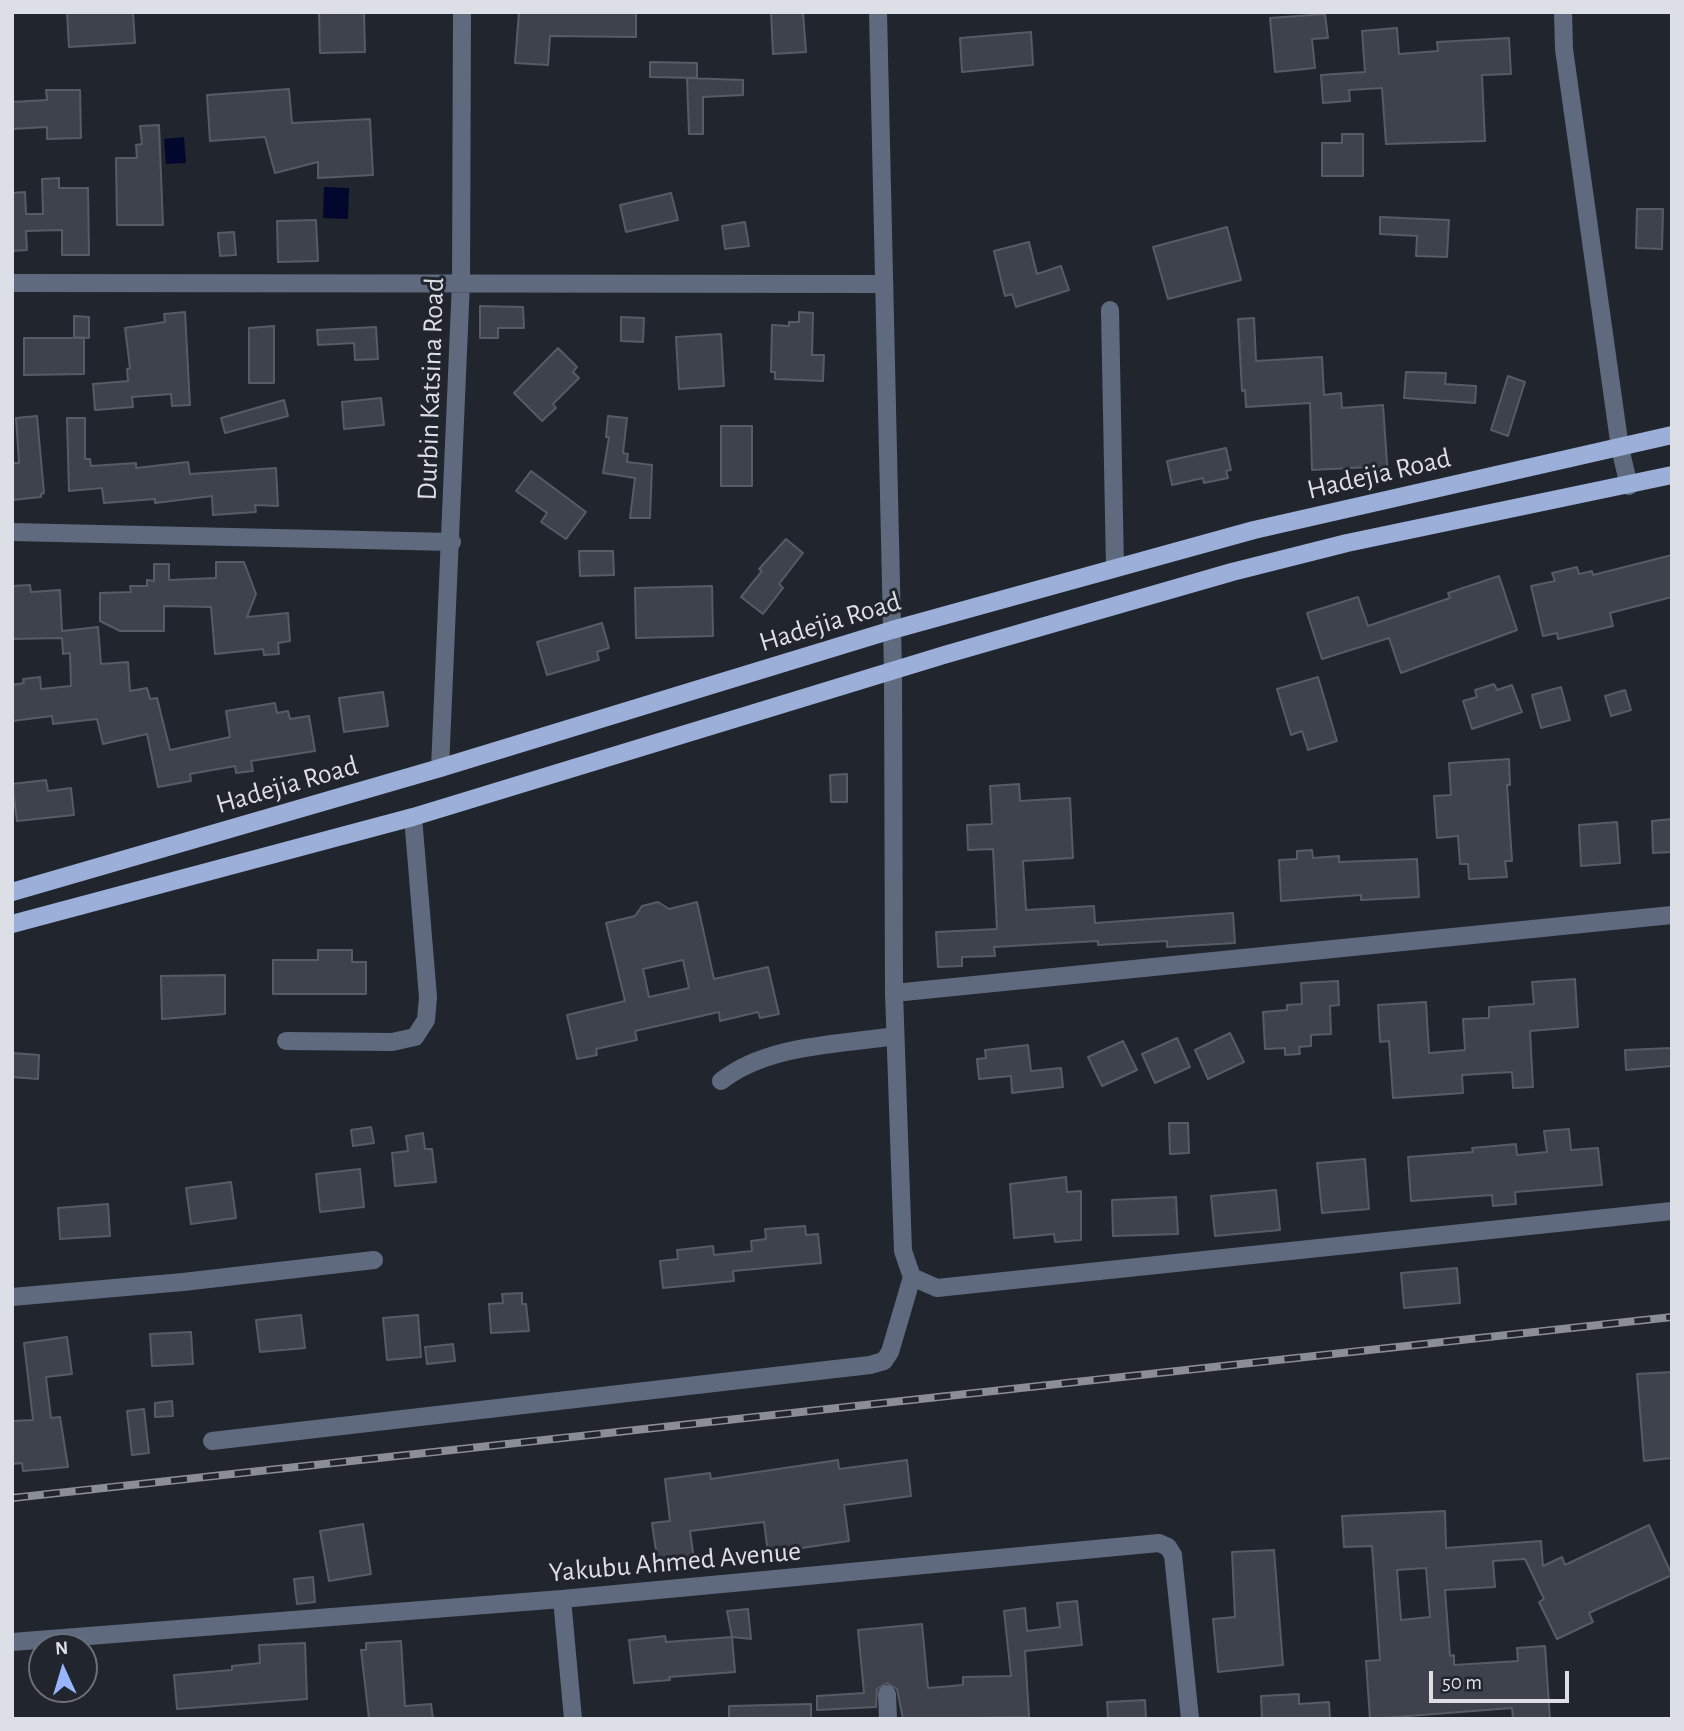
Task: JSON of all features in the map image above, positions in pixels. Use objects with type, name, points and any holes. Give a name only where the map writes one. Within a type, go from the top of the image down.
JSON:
[{"type":"main road","name":"Hadejia Road","points":[[12,892],[440,768],[892,630],[1115,568],[1254,530],[1672,435]]},
{"type":"main road","points":[[12,924],[413,817],[892,671],[1232,572],[1359,541],[1672,475]]},
{"type":"street","name":"Durbin Katsina Road","points":[[440,768],[452,542],[461,282],[462,12]]},
{"type":"street","points":[[212,1441],[870,1365],[884,1361],[890,1352],[912,1277],[903,1251],[895,1036],[892,630],[878,12]]},
{"type":"street","points":[[1563,12],[1564,48],[1620,448],[1629,486]]},
{"type":"street","points":[[12,282],[884,284]]},
{"type":"street","points":[[1110,310],[1115,568]]},
{"type":"street","points":[[12,531],[452,542]]},
{"type":"street","points":[[286,1041],[392,1042],[415,1037],[426,1020],[428,997],[413,817]]},
{"type":"street","points":[[894,993],[1672,915]]},
{"type":"street","points":[[721,1081],[741,1065],[770,1055],[895,1036]]},
{"type":"street","points":[[912,1277],[937,1288],[1672,1212]]},
{"type":"street","points":[[12,1297],[183,1282],[374,1260]]},
{"type":"street","name":"Yakubu Ahmed Avenue","points":[[12,1642],[562,1599],[1159,1543],[1168,1547],[1173,1555],[1190,1719]]},
{"type":"street","points":[[562,1599],[573,1719]]},
{"type":"street","points":[[887,1694],[888,1719]]},
{"type":"water","points":[[184,137],[186,163],[166,164],[164,139]]},
{"type":"water","points":[[324,187],[349,188],[348,219],[323,218]]},
{"type":"building","points":[[67,12],[133,12],[135,43],[69,47]]},
{"type":"building","points":[[319,12],[364,12],[365,52],[320,53]]},
{"type":"building","points":[[519,12],[636,12],[636,37],[550,36],[548,65],[515,63]]},
{"type":"building","points":[[771,12],[803,12],[806,52],[773,54]]},
{"type":"building","points":[[1325,14],[1328,38],[1312,39],[1315,68],[1275,72],[1270,18]]},
{"type":"building","points":[[1397,28],[1399,54],[1438,51],[1437,42],[1509,38],[1511,74],[1482,75],[1485,141],[1386,144],[1382,88],[1349,90],[1350,101],[1323,103],[1321,75],[1365,72],[1362,31]]},
{"type":"building","points":[[1031,32],[1033,65],[962,72],[960,38]]},
{"type":"building","points":[[650,62],[697,63],[697,78],[650,77]]},
{"type":"building","points":[[687,78],[743,80],[743,95],[703,97],[703,134],[689,134]]},
{"type":"building","points":[[289,89],[292,123],[370,119],[373,175],[318,178],[318,162],[275,173],[265,137],[210,141],[207,95]]},
{"type":"building","points":[[46,90],[80,90],[81,138],[47,139],[47,127],[12,129],[12,102],[47,100]]},
{"type":"building","points":[[159,125],[163,225],[117,225],[116,158],[137,158],[136,145],[142,144],[140,126]]},
{"type":"building","points":[[1342,134],[1363,134],[1363,176],[1322,176],[1322,143],[1342,143]]},
{"type":"building","points":[[59,178],[59,188],[88,188],[89,255],[62,255],[62,230],[26,231],[27,250],[12,251],[12,193],[25,192],[26,214],[43,214],[42,179]]},
{"type":"building","points":[[671,193],[678,220],[626,232],[620,205]]},
{"type":"building","points":[[1637,209],[1663,209],[1662,249],[1636,248]]},
{"type":"building","points":[[1380,217],[1449,220],[1447,257],[1416,256],[1417,236],[1380,234]]},
{"type":"building","points":[[316,220],[318,261],[278,262],[277,221]]},
{"type":"building","points":[[745,222],[749,246],[725,249],[722,226]]},
{"type":"building","points":[[1227,227],[1241,280],[1168,299],[1153,247]]},
{"type":"building","points":[[234,232],[236,255],[220,256],[218,233]]},
{"type":"building","points":[[1029,242],[1037,274],[1061,266],[1069,290],[1016,307],[1012,294],[1005,296],[994,251]]},
{"type":"building","points":[[480,306],[523,307],[524,328],[498,328],[498,338],[480,338]]},
{"type":"building","points":[[185,312],[190,405],[172,406],[171,394],[132,397],[133,407],[95,410],[93,384],[128,381],[127,369],[130,368],[125,328],[165,322],[164,314]]},
{"type":"building","points":[[799,312],[813,313],[812,355],[824,355],[823,381],[775,379],[775,372],[771,372],[772,325],[789,326],[789,322],[799,322]]},
{"type":"building","points":[[74,316],[89,317],[89,338],[74,337]]},
{"type":"building","points":[[621,317],[644,318],[643,342],[621,341]]},
{"type":"building","points":[[1254,318],[1256,361],[1322,357],[1324,395],[1341,393],[1342,408],[1383,405],[1388,478],[1371,479],[1370,467],[1312,470],[1310,403],[1246,407],[1245,390],[1242,391],[1238,319]]},
{"type":"building","points":[[274,326],[274,383],[249,383],[249,328]]},
{"type":"building","points":[[376,327],[378,359],[355,360],[354,343],[318,345],[317,330]]},
{"type":"building","points":[[721,334],[724,386],[679,389],[676,337]]},
{"type":"building","points":[[24,338],[84,338],[84,374],[24,375]]},
{"type":"building","points":[[558,348],[577,367],[573,372],[579,378],[553,404],[556,408],[542,421],[514,393]]},
{"type":"building","points":[[1406,372],[1446,373],[1445,384],[1476,386],[1475,403],[1404,398]]},
{"type":"building","points":[[1508,376],[1525,382],[1508,436],[1491,430]]},
{"type":"building","points":[[381,398],[384,425],[344,429],[342,402]]},
{"type":"building","points":[[284,400],[288,416],[225,433],[221,418]]},
{"type":"building","points":[[37,416],[44,493],[41,497],[12,500],[12,463],[19,463],[16,418]]},
{"type":"building","points":[[608,416],[627,418],[623,453],[628,454],[627,462],[652,465],[650,518],[630,518],[635,478],[603,473],[609,437],[606,437]]},
{"type":"building","points":[[67,418],[85,418],[85,459],[90,459],[91,466],[136,463],[136,468],[188,462],[190,474],[276,468],[278,506],[255,505],[256,512],[213,515],[212,496],[155,503],[155,499],[104,503],[102,488],[69,491]]},
{"type":"building","points":[[721,426],[752,426],[752,486],[721,486]]},
{"type":"building","points":[[1226,448],[1231,470],[1226,471],[1228,478],[1204,483],[1203,478],[1172,485],[1167,461]]},
{"type":"building","points":[[531,471],[586,512],[566,539],[541,522],[547,513],[516,491]]},
{"type":"building","points":[[786,539],[803,553],[779,584],[783,588],[763,614],[741,597],[762,571],[759,569]]},
{"type":"building","points":[[579,551],[613,551],[614,575],[580,576]]},
{"type":"building","points":[[1672,555],[1672,597],[1610,613],[1613,626],[1558,639],[1557,633],[1543,636],[1531,586],[1555,581],[1552,573],[1577,567],[1579,574],[1592,571],[1593,575]]},
{"type":"building","points":[[216,562],[244,562],[256,594],[247,617],[288,613],[290,641],[278,643],[279,654],[264,655],[263,649],[215,654],[211,607],[164,606],[164,631],[120,631],[100,621],[100,593],[131,592],[130,586],[147,586],[147,580],[154,581],[154,564],[169,564],[169,580],[216,578]]},
{"type":"building","points":[[1499,576],[1517,630],[1401,673],[1389,638],[1322,659],[1307,613],[1358,597],[1368,626],[1450,598],[1448,593]]},
{"type":"building","points":[[30,585],[31,592],[60,590],[62,631],[98,627],[101,664],[128,662],[130,691],[147,688],[150,699],[157,698],[170,750],[230,737],[226,711],[275,703],[277,713],[288,711],[290,719],[309,716],[315,751],[251,761],[253,771],[236,773],[235,766],[190,774],[191,781],[158,787],[147,734],[103,744],[97,719],[53,724],[52,716],[12,721],[12,685],[24,683],[23,679],[40,677],[41,689],[71,686],[70,653],[63,654],[62,638],[12,639],[12,586]]},
{"type":"building","points":[[712,586],[713,636],[636,638],[635,588]]},
{"type":"building","points":[[602,623],[609,648],[597,652],[599,660],[547,675],[537,642]]},
{"type":"building","points":[[1318,677],[1337,741],[1308,750],[1302,731],[1291,735],[1277,689]]},
{"type":"building","points":[[1494,684],[1497,690],[1512,685],[1522,712],[1472,729],[1463,701],[1477,697],[1475,690]]},
{"type":"building","points":[[1561,687],[1570,720],[1541,728],[1532,695]]},
{"type":"building","points":[[1625,690],[1631,710],[1611,716],[1605,696]]},
{"type":"building","points":[[383,692],[388,726],[344,732],[339,698]]},
{"type":"building","points":[[1509,759],[1510,785],[1507,785],[1512,861],[1505,861],[1507,877],[1469,879],[1468,864],[1460,864],[1458,836],[1437,838],[1434,796],[1451,795],[1449,763]]},
{"type":"building","points":[[847,774],[847,802],[831,802],[830,775]]},
{"type":"building","points":[[46,780],[48,791],[71,788],[74,815],[17,821],[12,784]]},
{"type":"building","points":[[1019,784],[1020,801],[1070,798],[1073,858],[1023,861],[1026,910],[1094,906],[1095,923],[1233,913],[1235,943],[1167,947],[1167,941],[1098,945],[1098,941],[994,947],[995,956],[962,957],[962,966],[938,967],[936,932],[997,929],[993,849],[968,850],[967,825],[992,824],[990,786]]},
{"type":"building","points":[[1672,819],[1672,852],[1653,853],[1652,821]]},
{"type":"building","points":[[1617,822],[1620,863],[1581,866],[1579,825]]},
{"type":"building","points":[[1312,850],[1313,858],[1339,856],[1339,862],[1417,859],[1419,897],[1361,900],[1361,895],[1281,901],[1279,860],[1297,859],[1297,851]]},
{"type":"building","points":[[658,902],[669,909],[697,902],[714,979],[768,967],[779,1014],[760,1018],[758,1012],[720,1021],[719,1012],[635,1031],[637,1040],[596,1049],[597,1055],[577,1059],[567,1015],[625,1001],[606,923],[635,916],[642,906]],"holes":[[[683,960],[689,988],[649,997],[643,969]]]},
{"type":"building","points":[[318,950],[352,950],[352,962],[366,962],[366,994],[273,994],[273,960],[318,960]]},
{"type":"building","points":[[225,975],[225,1014],[162,1019],[161,976]]},
{"type":"building","points":[[1575,979],[1578,1027],[1530,1031],[1533,1087],[1513,1088],[1512,1072],[1462,1075],[1463,1093],[1393,1098],[1389,1041],[1380,1042],[1378,1005],[1426,1002],[1429,1053],[1465,1050],[1463,1019],[1489,1018],[1489,1007],[1534,1004],[1532,982]]},
{"type":"building","points":[[1338,981],[1339,1005],[1330,1006],[1331,1034],[1311,1035],[1311,1046],[1299,1047],[1300,1054],[1285,1055],[1285,1048],[1265,1049],[1263,1012],[1287,1010],[1287,1005],[1302,1004],[1301,983]]},
{"type":"building","points":[[1230,1033],[1244,1062],[1208,1079],[1195,1050]]},
{"type":"building","points":[[1177,1038],[1190,1067],[1155,1083],[1142,1054]]},
{"type":"building","points":[[1123,1041],[1137,1070],[1102,1086],[1088,1057]]},
{"type":"building","points":[[1028,1045],[1031,1071],[1061,1068],[1063,1087],[1012,1093],[1011,1076],[979,1079],[977,1059],[986,1058],[985,1050]]},
{"type":"building","points":[[1672,1048],[1672,1066],[1626,1070],[1625,1050]]},
{"type":"building","points":[[12,1053],[39,1055],[38,1079],[12,1077]]},
{"type":"building","points":[[1169,1123],[1188,1123],[1189,1153],[1170,1154]]},
{"type":"building","points":[[371,1127],[374,1143],[353,1146],[351,1130]]},
{"type":"building","points":[[1569,1129],[1571,1150],[1598,1148],[1602,1185],[1515,1192],[1516,1204],[1493,1206],[1492,1195],[1411,1201],[1408,1157],[1473,1152],[1472,1148],[1516,1144],[1517,1155],[1547,1152],[1544,1131]]},
{"type":"building","points":[[423,1133],[425,1149],[432,1149],[436,1182],[395,1186],[392,1153],[408,1151],[406,1136]]},
{"type":"building","points":[[1365,1159],[1369,1209],[1322,1213],[1317,1163]]},
{"type":"building","points":[[360,1169],[364,1207],[320,1212],[316,1174]]},
{"type":"building","points":[[1066,1177],[1067,1192],[1081,1191],[1081,1240],[1055,1242],[1054,1234],[1014,1238],[1010,1184]]},
{"type":"building","points":[[231,1182],[236,1218],[191,1224],[186,1188]]},
{"type":"building","points":[[1276,1190],[1280,1230],[1215,1236],[1211,1196]]},
{"type":"building","points":[[1176,1197],[1178,1234],[1113,1236],[1112,1200]]},
{"type":"building","points":[[108,1204],[110,1236],[60,1239],[58,1208]]},
{"type":"building","points":[[805,1226],[806,1235],[818,1234],[821,1263],[733,1271],[734,1281],[663,1288],[660,1261],[678,1259],[677,1250],[713,1246],[714,1255],[752,1251],[751,1241],[766,1239],[765,1229]]},
{"type":"building","points":[[1457,1268],[1460,1303],[1404,1308],[1401,1273]]},
{"type":"building","points":[[522,1293],[529,1331],[491,1333],[489,1304],[503,1303],[502,1294]]},
{"type":"building","points":[[301,1315],[305,1348],[260,1352],[256,1320]]},
{"type":"building","points":[[418,1315],[421,1357],[387,1360],[383,1318]]},
{"type":"building","points":[[191,1332],[193,1364],[152,1366],[150,1334]]},
{"type":"building","points":[[67,1337],[72,1374],[46,1377],[51,1418],[60,1417],[68,1467],[23,1471],[22,1463],[12,1464],[12,1421],[33,1420],[24,1343]]},
{"type":"building","points":[[453,1344],[455,1361],[427,1364],[425,1347]]},
{"type":"building","points":[[1672,1372],[1672,1458],[1644,1461],[1637,1374]]},
{"type":"building","points":[[172,1401],[173,1416],[155,1417],[155,1403]]},
{"type":"building","points":[[144,1409],[149,1453],[132,1455],[127,1411]]},
{"type":"building","points":[[838,1460],[839,1469],[907,1460],[911,1496],[844,1505],[849,1541],[768,1553],[764,1522],[690,1531],[695,1567],[659,1572],[652,1523],[670,1521],[665,1479],[710,1473],[711,1479]]},
{"type":"building","points":[[1445,1511],[1446,1548],[1541,1541],[1543,1566],[1562,1557],[1565,1565],[1649,1525],[1672,1575],[1589,1613],[1593,1622],[1557,1639],[1539,1602],[1544,1599],[1525,1559],[1493,1561],[1495,1587],[1445,1590],[1450,1656],[1454,1655],[1454,1665],[1518,1661],[1517,1648],[1545,1646],[1550,1719],[1513,1719],[1512,1708],[1370,1719],[1366,1661],[1380,1660],[1372,1546],[1344,1547],[1342,1516]],"holes":[[[1426,1568],[1430,1617],[1401,1620],[1397,1570]]]},
{"type":"building","points":[[363,1524],[371,1574],[329,1581],[320,1531]]},
{"type":"building","points":[[1274,1550],[1283,1665],[1218,1672],[1213,1619],[1235,1617],[1232,1552]]},
{"type":"building","points":[[313,1577],[315,1602],[297,1604],[294,1579]]},
{"type":"building","points":[[1077,1601],[1082,1645],[1025,1651],[1029,1717],[903,1719],[897,1689],[887,1683],[877,1689],[876,1707],[817,1710],[817,1696],[864,1693],[858,1630],[922,1624],[928,1688],[963,1685],[963,1677],[1011,1676],[1004,1611],[1025,1608],[1027,1631],[1060,1627],[1057,1603]]},
{"type":"building","points":[[748,1609],[751,1639],[732,1637],[727,1611]]},
{"type":"building","points":[[665,1636],[666,1642],[732,1637],[735,1672],[669,1677],[670,1680],[634,1683],[629,1640]]},
{"type":"building","points":[[401,1641],[405,1706],[431,1704],[433,1719],[369,1719],[361,1650],[366,1650],[366,1643]]},
{"type":"building","points":[[305,1643],[307,1699],[177,1709],[174,1675],[232,1670],[232,1666],[260,1663],[259,1645]]},
{"type":"building","points":[[1299,1694],[1299,1704],[1329,1702],[1330,1719],[1262,1719],[1261,1696]]},
{"type":"building","points":[[1145,1700],[1146,1719],[1108,1719],[1107,1702]]},
{"type":"building","points":[[811,1704],[811,1719],[729,1719],[729,1706]]},
{"type":"railway","points":[[12,1498],[1672,1317]]}]
